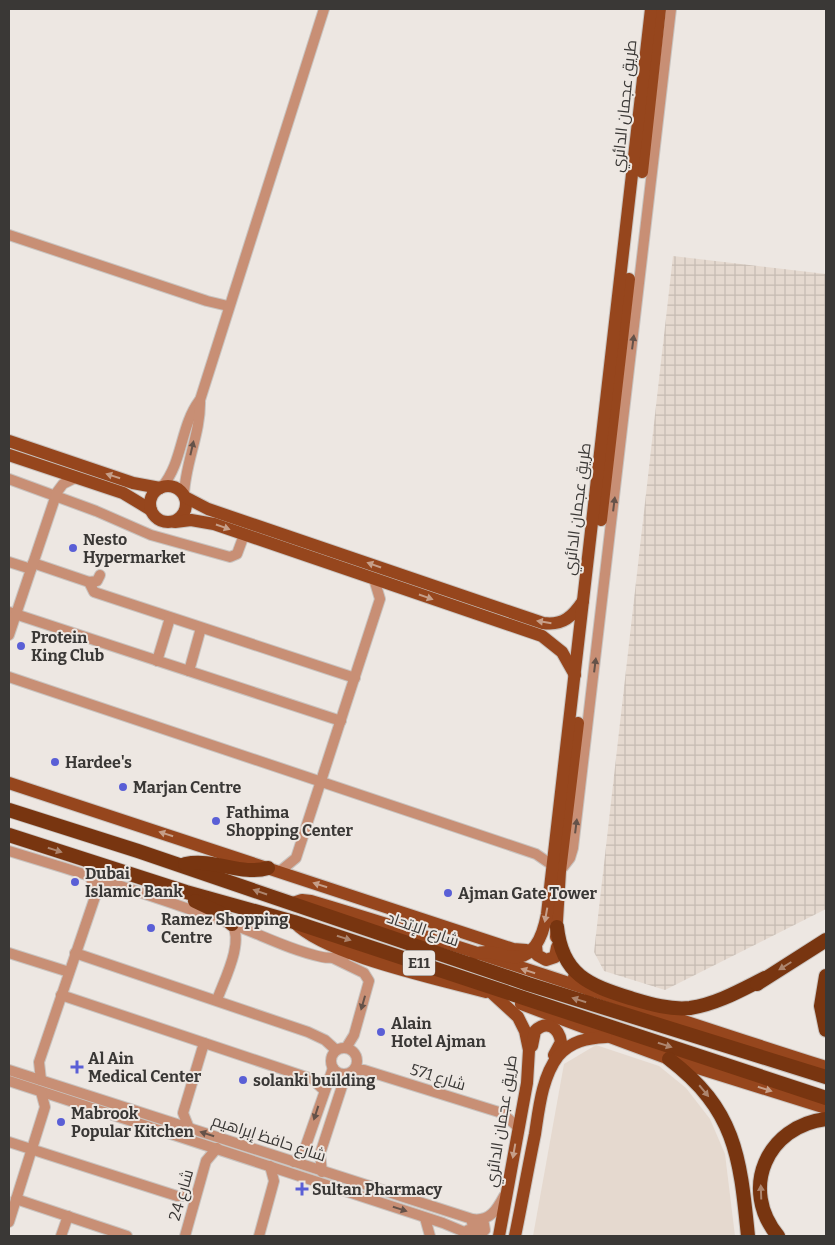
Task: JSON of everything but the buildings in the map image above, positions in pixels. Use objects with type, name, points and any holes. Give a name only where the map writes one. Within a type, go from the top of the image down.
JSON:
[{"type":"highway","name":"شارع الإتحاد","points":[[9,810],[293,903],[528,984],[826,1078]]},
{"type":"highway","name":"شارع الإتحاد","points":[[9,835],[186,892],[294,922],[826,1098]]},
{"type":"highway","points":[[179,865],[207,862],[246,870],[274,870]]},
{"type":"highway","points":[[186,892],[194,901],[220,913],[232,924]]},
{"type":"highway","points":[[557,927],[565,958],[586,981],[602,989],[662,1007],[690,1008],[707,1004],[765,978]]},
{"type":"highway","points":[[644,1010],[673,1013],[704,1010],[732,1000],[826,940]]},
{"type":"highway","points":[[826,976],[821,1006],[826,1030]]},
{"type":"highway","points":[[668,1058],[686,1072],[707,1094],[728,1128],[741,1171],[748,1236]]},
{"type":"highway","points":[[778,1236],[765,1216],[762,1203],[761,1177],[764,1164],[770,1152],[788,1131],[801,1124],[826,1119]]},
{"type":"main road","name":"طريق عجمان الدائري","points":[[591,992],[566,968],[558,947],[554,844],[651,9]]},
{"type":"main road","name":"طريق عجمان الدائري","points":[[535,947],[543,935],[556,868],[660,9]]},
{"type":"main road","points":[[9,441],[133,483],[161,488],[176,488],[185,496],[208,508],[548,624],[568,618],[583,601]]},
{"type":"main road","points":[[9,455],[123,494],[151,510],[158,520],[167,523],[206,522],[547,639],[562,652],[574,675]]},
{"type":"main road","points":[[151,510],[151,497],[161,488]]},
{"type":"main road","points":[[175,522],[182,517],[186,510],[185,496]]},
{"type":"main road","points":[[451,605],[458,604],[472,608],[478,607],[481,602]]},
{"type":"main road","points":[[9,783],[517,950],[535,947]]},
{"type":"main road","points":[[293,903],[311,901],[401,928],[644,1010],[826,1067]]},
{"type":"main road","points":[[378,904],[389,912],[401,928]]},
{"type":"main road","points":[[294,922],[316,939],[352,953],[493,994],[668,1058],[826,1108]]},
{"type":"main road","points":[[535,947],[538,955],[546,960],[555,957],[558,947]]},
{"type":"main road","points":[[475,954],[486,952],[514,957],[535,947]]},
{"type":"main road","name":"طريق عجمان الدائري","points":[[493,994],[514,1011],[525,1031],[529,1050],[527,1083],[499,1236]]},
{"type":"main road","points":[[527,1083],[532,1064],[533,1034],[540,1026],[551,1026],[559,1032],[561,1042],[546,1069],[541,1089],[542,1097]]},
{"type":"main road","name":"طريق عجمان الدائري","points":[[515,1236],[542,1097],[550,1071],[562,1052],[584,1039],[612,1036]]},
{"type":"street","points":[[185,496],[187,469],[199,416],[200,400],[227,309],[324,9]]},
{"type":"street","points":[[9,677],[536,854],[556,868],[570,858],[573,848],[670,9]]},
{"type":"street","points":[[9,234],[227,309]]},
{"type":"street","points":[[161,488],[173,471],[190,416],[200,400]]},
{"type":"street","points":[[52,470],[56,494]]},
{"type":"street","points":[[9,634],[12,613],[32,566],[56,494],[67,482],[75,478]]},
{"type":"street","points":[[9,479],[56,494],[151,534],[230,557],[237,554],[244,535]]},
{"type":"street","points":[[9,562],[32,566],[89,582],[97,581],[100,575]]},
{"type":"street","points":[[302,879],[296,858],[380,600],[374,579]]},
{"type":"street","points":[[89,582],[94,592],[355,678]]},
{"type":"street","points":[[380,600],[398,587]]},
{"type":"street","points":[[12,613],[341,721]]},
{"type":"street","points":[[157,661],[170,618]]},
{"type":"street","points":[[189,672],[201,628]]},
{"type":"street","points":[[536,854],[554,844]]},
{"type":"street","points":[[9,851],[89,875],[232,924],[288,947],[333,958],[364,973],[369,982],[354,1035],[331,1060],[331,1073],[305,1148],[294,1162]]},
{"type":"street","points":[[274,870],[296,858]]},
{"type":"street","points":[[22,1074],[32,1071],[39,1062],[95,897],[89,875]]},
{"type":"street","points":[[95,897],[115,884]]},
{"type":"street","points":[[217,1000],[237,943],[236,933],[232,924]]},
{"type":"street","points":[[237,943],[250,932]]},
{"type":"street","points":[[9,953],[69,972]]},
{"type":"street","points":[[75,953],[308,1032],[356,1055],[355,1069],[320,1154],[322,1172]]},
{"type":"street","points":[[333,958],[352,953]]},
{"type":"street","points":[[61,995],[312,1079],[324,1090]]},
{"type":"street","points":[[189,1128],[183,1113],[204,1043]]},
{"type":"street","points":[[39,1062],[41,1080]]},
{"type":"street","name":"شارع 571","points":[[331,1073],[355,1069],[502,1113],[518,1128]]},
{"type":"street","name":"شارع حافظ إبراهيم","points":[[9,1070],[472,1219],[486,1218],[496,1211],[507,1190]]},
{"type":"street","points":[[312,1079],[331,1073]]},
{"type":"street","name":"شارع حافظ إبراهيم","points":[[9,1081],[217,1148],[448,1225],[474,1236]]},
{"type":"street","points":[[9,1222],[45,1107],[41,1092]]},
{"type":"street","points":[[45,1107],[59,1097]]},
{"type":"street","points":[[502,1113],[522,1108]]},
{"type":"street","points":[[169,1122],[183,1113]]},
{"type":"street","points":[[9,1142],[177,1196],[195,1196]]},
{"type":"street","name":"شارع 24","points":[[200,1143],[206,1161]]},
{"type":"street","name":"شارع 24","points":[[185,1236],[191,1209],[206,1161],[217,1148]]},
{"type":"street","points":[[305,1148],[311,1156],[320,1154]]},
{"type":"street","points":[[259,1236],[274,1181],[270,1166]]},
{"type":"street","points":[[274,1181],[287,1172]]},
{"type":"street","points":[[177,1196],[191,1209]]},
{"type":"street","points":[[16,1199],[115,1234],[127,1236]]},
{"type":"street","points":[[425,1218],[430,1236],[448,1225],[481,1234],[486,1230],[482,1223],[464,1220],[448,1212]]},
{"type":"street","points":[[61,1236],[68,1216]]},
{"type":"shaded area","points":[[673,256],[826,274],[826,909],[665,990],[604,971],[594,952]]},
{"type":"shaded area","points":[[596,1045],[659,1066],[686,1088],[710,1119],[725,1154],[735,1236],[533,1236],[564,1064]]},
{"type":"place","name":"Nesto Hypermarket","points":[[73,548]]},
{"type":"place","name":"Protein King Club","points":[[21,646]]},
{"type":"place","name":"Hardee's","points":[[55,762]]},
{"type":"place","name":"Marjan Centre","points":[[123,787]]},
{"type":"place","name":"Fathima Shopping Center","points":[[216,821]]},
{"type":"place","name":"Dubai Islamic Bank","points":[[75,882]]},
{"type":"place","name":"Ajman Gate Tower","points":[[448,893]]},
{"type":"place","name":"Ramez Shopping Centre","points":[[151,928]]},
{"type":"place","name":"Alain Hotel Ajman","points":[[381,1032]]},
{"type":"place","name":"Al Ain Medical Center","points":[[77,1067]]},
{"type":"place","name":"solanki building","points":[[243,1080]]},
{"type":"place","name":"Mabrook Popular Kitchen","points":[[61,1122]]},
{"type":"place","name":"Sultan Pharmacy","points":[[302,1189]]}]
